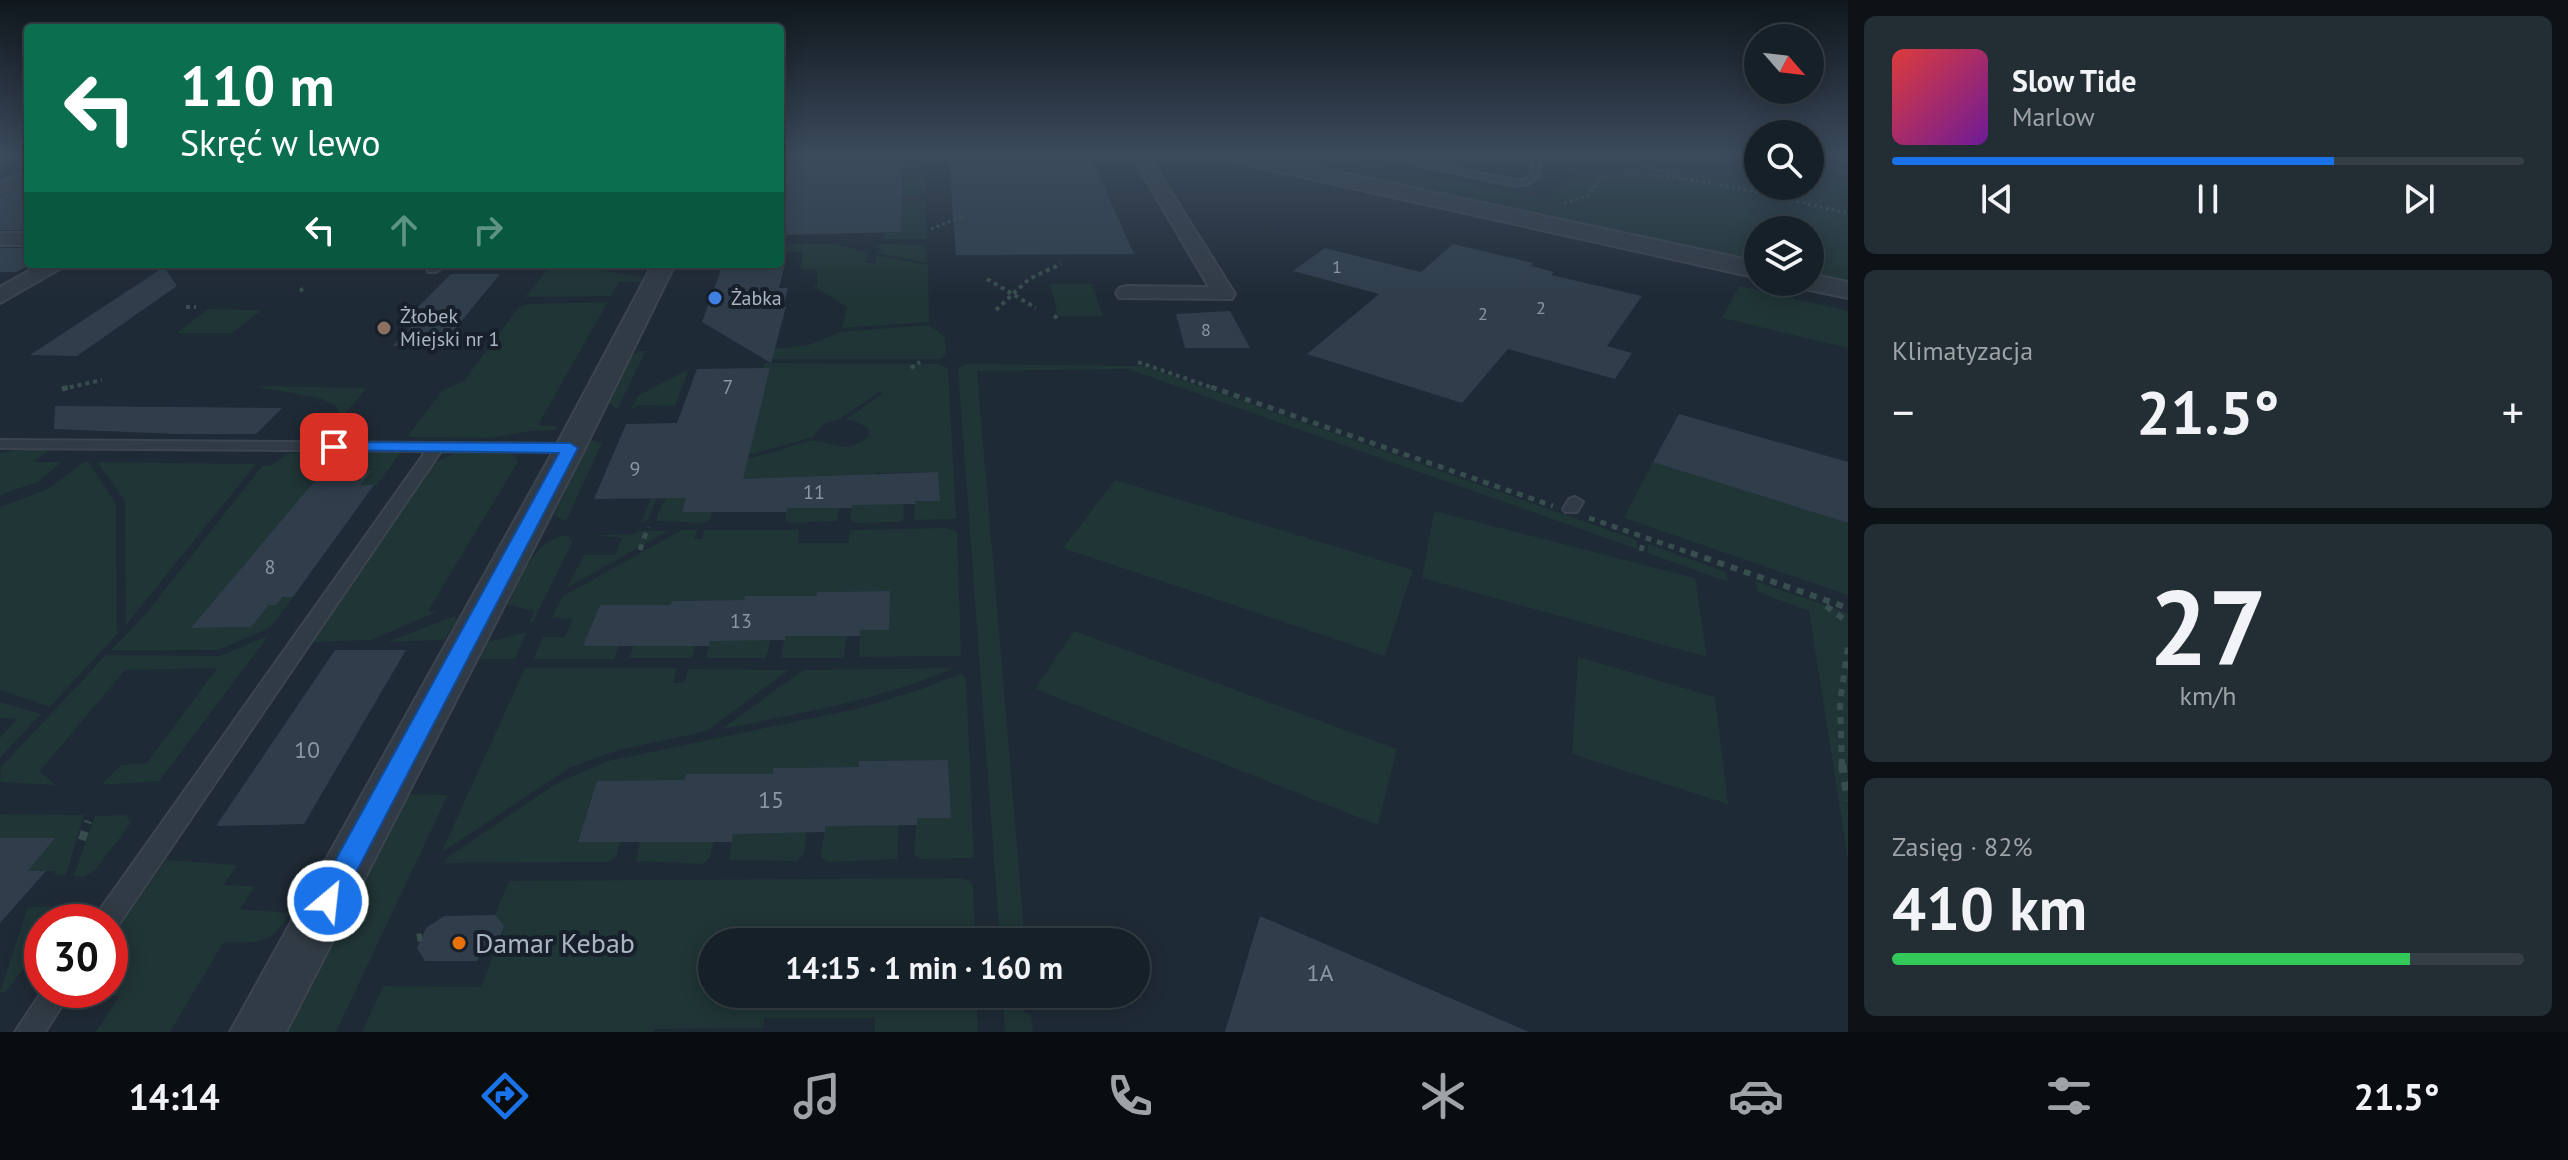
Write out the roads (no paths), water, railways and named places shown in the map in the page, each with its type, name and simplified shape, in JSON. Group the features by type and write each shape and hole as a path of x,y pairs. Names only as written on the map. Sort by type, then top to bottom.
{"street":[{"path":"1127,293 1224,294 1170,202"},
{"path":"1447,202 1744,267"},
{"path":"0,239 24,239"},
{"path":"0,296 50,268"},
{"path":"257,1032 570,448 662,268"},
{"path":"1824,285 1848,290"}],"lane":[{"path":"432,270 436,268"},
{"path":"0,444 570,448"},
{"path":"119,904 436,448"},
{"path":"29,1032 46,1008"}],"place":[{"name":"Żabka","path":"715,298"},
{"name":"Żłobek Miejski nr 1","path":"384,328"},
{"name":"Damar Kebab","path":"459,943"}]}
